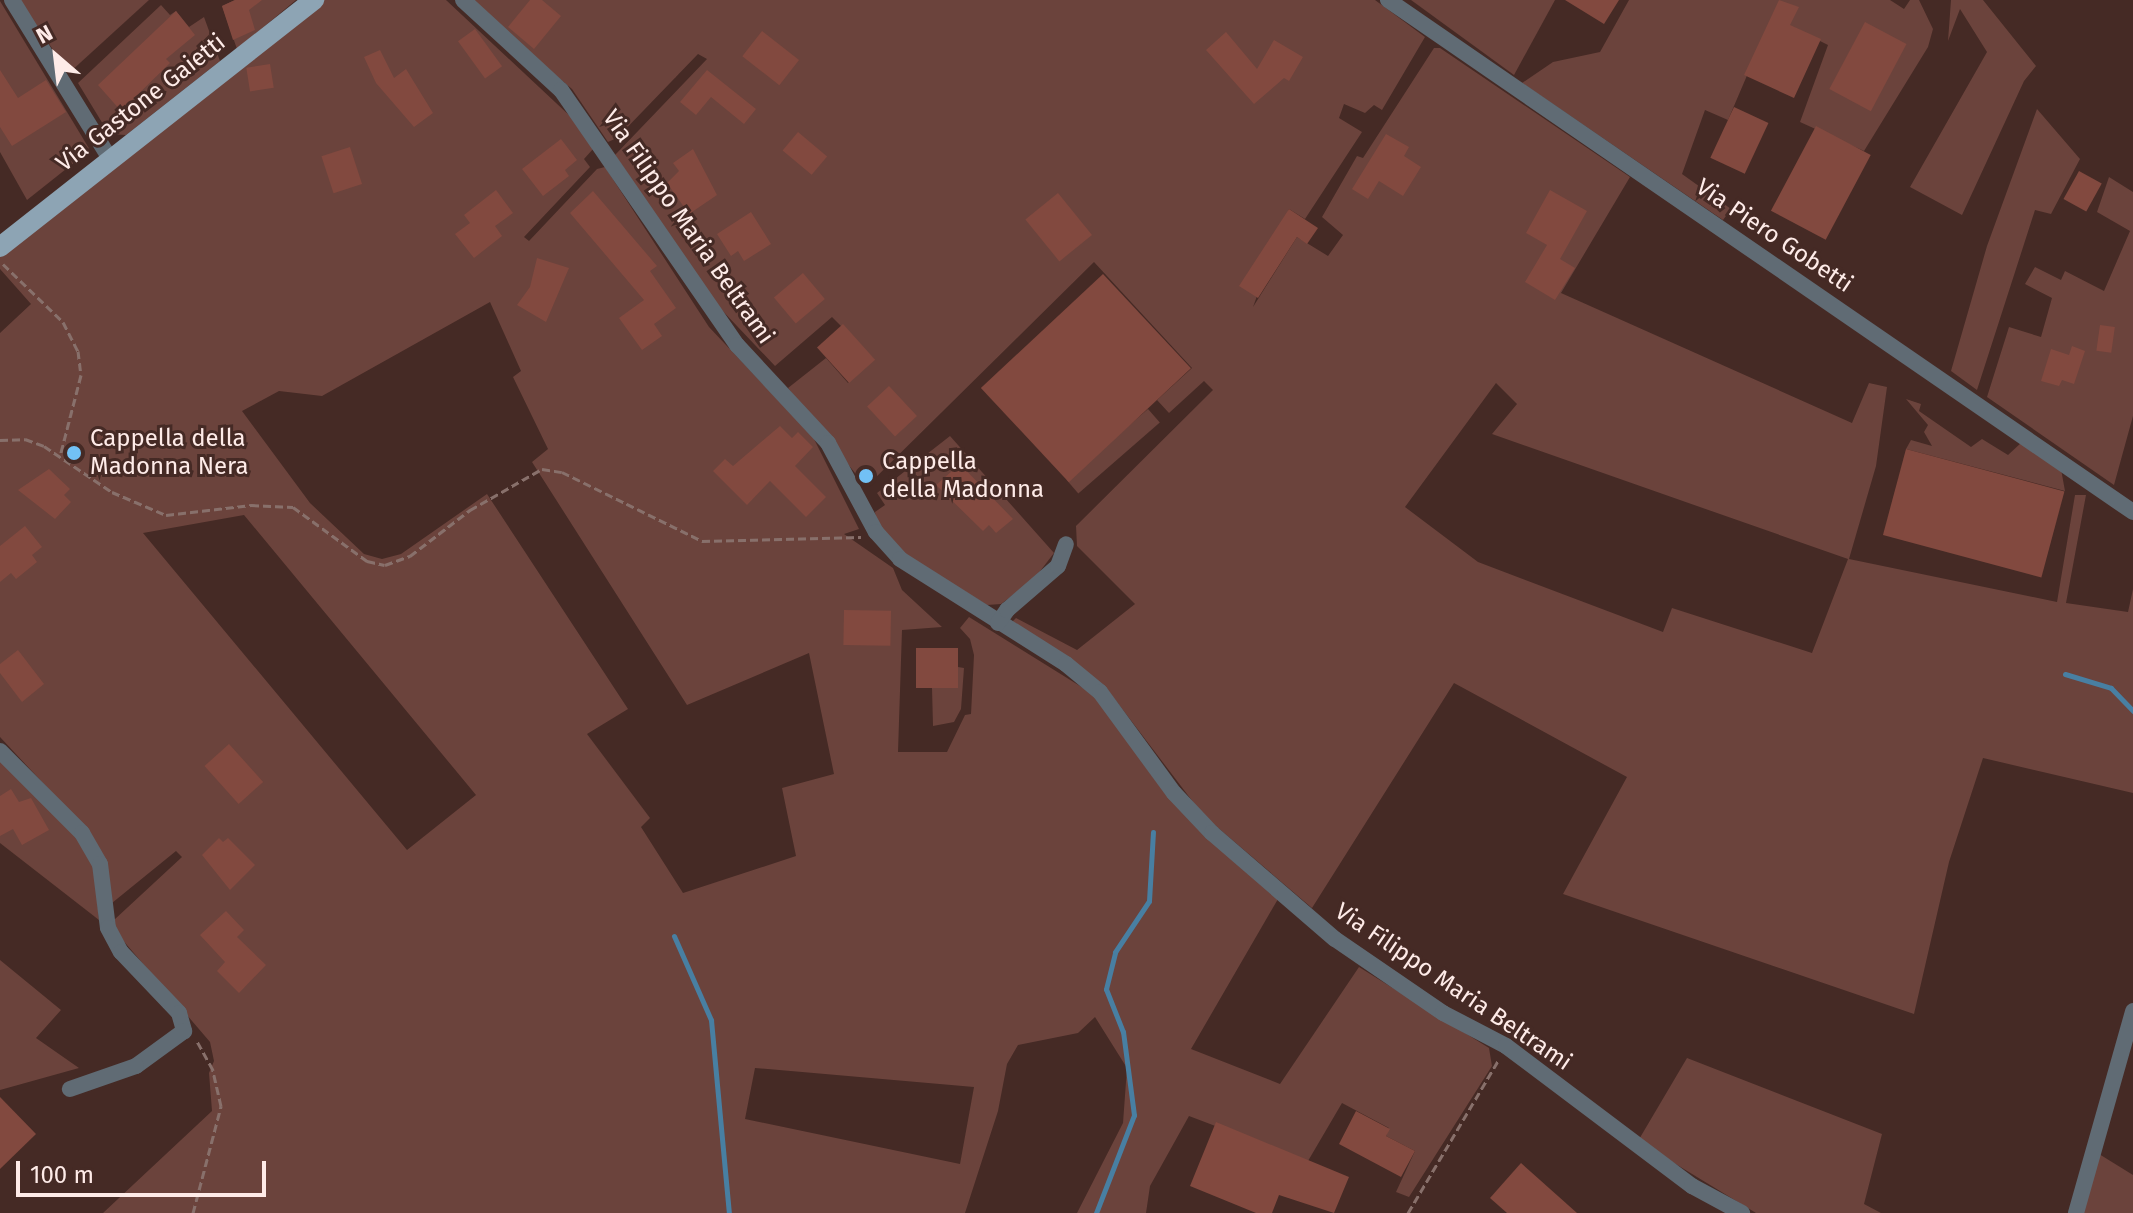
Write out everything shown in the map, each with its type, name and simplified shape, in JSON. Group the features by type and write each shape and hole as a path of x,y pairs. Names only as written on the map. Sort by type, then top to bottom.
{"main road":[{"name":"Via Gastone Gaietti","path":"0,247 314,0"}],"street":[{"path":"12,0 111,160"},
{"name":"Via Filippo Maria Beltrami","path":"463,0 561,90 737,345 828,443 876,532 900,559 1100,692 1174,793 1212,833 1335,939 1443,1013 1503,1045 1692,1186 1742,1213"},
{"name":"Via Piero Gobetti","path":"1388,0 2133,512"},
{"path":"998,623 1007,610 1058,566 1066,544"},
{"path":"0,751 82,833 100,864 108,928 121,952 179,1013 184,1031 136,1066 70,1089"},
{"path":"2076,1213 2133,1011"}],"path":[{"path":"0,261 63,322 78,351 81,375 60,456"},
{"path":"0,440 25,439 60,456 112,492 166,515 251,505 293,507 367,561 385,565 410,556 481,503 542,469 562,472 702,541 814,536 852,540 876,532"},
{"path":"184,1031 200,1042 221,1106 193,1213"},
{"path":"1408,1213 1490,1077 1503,1045"}],"shaded area":[{"path":"19,0 149,0 69,73"},
{"path":"235,0 296,0 237,49 222,6"},
{"path":"324,0 446,0 571,117 593,149 584,159 590,167 524,237 529,241 597,169 605,167 709,327 813,437 859,529 844,534 893,568 902,590 942,627 902,630 898,752 947,752 965,715 971,714 974,655 970,639 960,628 969,617 1096,696 1278,899 1191,1049 1280,1084 1359,967 1489,1048 1492,1066 1409,1197 1396,1192 1415,1151 1386,1136 1389,1128 1342,1103 1308,1161 1189,1116 1150,1186 1146,1213 1077,1213 1123,1123 1127,1068 1095,1017 1078,1033 1018,1045 1007,1064 998,1111 965,1213 103,1213 212,1111 209,1073 214,1061 210,1042 115,931 114,920 182,857 176,851 112,903 72,814 0,737 0,333 31,304 0,269 0,255","holes":["490,302 521,371 513,377 548,449 532,462 687,705 809,653 834,774 782,788 796,856 683,893 641,827 650,818 587,734 628,709 487,494 401,554 382,559 364,554 310,503 242,411 279,391 322,396","244,515 476,795 407,850 143,533","755,1068 974,1087 960,1164 745,1119"]},
{"path":"467,0 1375,0 1425,37 1382,110 1374,105 1365,113 1344,104 1339,118 1362,132 1305,219 1289,209 1253,307 1297,237 1328,256 1343,235 1322,217 1357,156 1363,158 1434,48 1440,48 1630,177 1561,293 1852,423 1869,383 1887,387 1876,466 1849,559 2057,602 2075,495 2086,495 2066,603 2128,612 2133,589 2133,793 1983,758 1949,862 1914,1014 1563,894 1627,777 1454,683 1312,908 1203,815 1107,689 1012,622 1016,618 1077,650 1135,604 1077,546 1076,526 1213,390 1204,381 1169,413 1157,400 1192,368 1094,262 866,487 788,388 826,358 848,383 874,359 832,317 775,366 718,306 615,155 707,59 698,54 617,138 608,142 572,89","holes":["1496,383 1517,404 1492,434 1848,559 1812,653 1672,608 1663,632 1478,562 1405,507"]},
{"path":"1411,0 1555,0 1514,75"},
{"path":"1629,0 1890,0 1904,9 1910,0 1919,0 1933,29 1928,47 1864,151 1800,122 1828,45 1772,17 1728,120 1705,110 1682,174 1731,209 1723,220 1522,83 1553,62 1600,52"},
{"path":"1951,0 1983,0 2036,66 2024,81 1962,215 1910,187 1987,52 1960,9 1948,41"},
{"path":"0,1 90,150 27,200 0,152"},
{"path":"161,5 170,15 176,11 189,27 204,17 220,61 126,135 109,134 78,83"},
{"path":"2037,109 2080,159 2051,214 2035,210 1977,390 1951,371 1987,246"},
{"path":"2109,177 2133,192 2133,416 2114,485 1987,397 2009,327 2041,337 2052,298 2025,284 2035,267 2061,280 2065,271 2104,291 2130,231 2097,212"},
{"path":"1906,399 1921,404 1919,411 1971,447 1982,439 2008,455 2022,442 2061,469 2065,491 1906,449 1911,440 1932,446 1924,432 1928,425"},
{"path":"1148,409 1160,423 1078,493 1066,480"},
{"path":"950,436 1054,553 1034,579 1001,604 987,605 902,553 876,521 875,512 885,505 877,493"},
{"path":"958,667 964,668 961,709 954,722 933,726 932,688 958,688"},
{"path":"0,760 77,836 94,864 99,920 0,843"},
{"path":"0,960 61,1010 36,1038 79,1068 0,1090"},
{"path":"1687,1058 1882,1134 1864,1204 1881,1213 1756,1213 1638,1141"},
{"path":"2099,1154 2133,1175 2133,1213 2082,1213"}],"building":[{"path":"235,0 262,0 249,10 255,30 233,40 222,6"},
{"path":"530,0 542,0 561,16 534,49 508,27"},
{"path":"1565,0 1619,0 1604,24"},
{"path":"1779,0 1799,7 1790,25 1821,39 1794,98 1744,75"},
{"path":"176,11 195,35 166,59 170,63 121,111 98,85"},
{"path":"1865,22 1906,44 1871,111 1829,89"},
{"path":"475,29 502,66 485,79 458,41"},
{"path":"762,31 799,60 779,85 742,56"},
{"path":"1226,32 1257,69 1274,40 1303,57 1289,81 1284,78 1254,104 1206,50"},
{"path":"380,50 394,78 406,69 433,113 414,127 376,83 364,57"},
{"path":"270,64 274,88 250,91 246,68"},
{"path":"0,70 18,98 46,80 66,112 12,146 0,127"},
{"path":"707,70 756,109 744,124 711,97 696,115 680,102"},
{"path":"1734,107 1768,123 1745,174 1710,158"},
{"path":"1816,126 1871,155 1826,240 1771,211"},
{"path":"798,132 827,156 812,175 783,150"},
{"path":"1386,134 1409,147 1404,156 1421,167 1403,196 1379,181 1368,199 1352,189"},
{"path":"561,139 577,160 565,170 569,176 543,196 522,169"},
{"path":"350,147 362,184 334,193 321,156"},
{"path":"693,149 717,195 689,214 667,183 679,171 673,163"},
{"path":"2079,171 2102,184 2086,212 2063,199"},
{"path":"496,190 513,213 495,226 502,236 474,258 455,234 470,223 464,215"},
{"path":"1550,190 1587,211 1560,259 1575,268 1555,300 1525,282 1547,245 1526,233"},
{"path":"593,191 657,266 650,271 676,308 654,324 662,336 642,350 619,318 644,300 570,213"},
{"path":"1058,193 1092,235 1059,261 1025,219"},
{"path":"1289,209 1318,228 1307,244 1297,237 1258,298 1239,286"},
{"path":"751,212 771,244 744,261 738,251 731,256 717,234"},
{"path":"537,258 569,268 546,322 517,305 530,287"},
{"path":"803,273 825,299 796,323 774,297"},
{"path":"1103,274 1191,368 1069,482 981,388"},
{"path":"843,324 875,360 849,383 817,347"},
{"path":"2100,325 2115,327 2111,353 2096,351"},
{"path":"2072,346 2085,351 2074,384 2062,380 2059,386 2041,381 2051,349 2069,355"},
{"path":"889,386 917,416 895,436 867,406"},
{"path":"780,426 792,438 798,432 813,447 795,466 826,497 806,517 770,481 747,505 713,471 725,459 733,466"},
{"path":"1906,449 2064,491 2041,577 1883,535"},
{"path":"960,464 1013,519 996,533 989,525 983,531 936,485"},
{"path":"49,469 70,489 64,495 71,502 55,519 18,490"},
{"path":"25,526 42,547 32,555 37,562 16,579 11,573 0,582 0,546"},
{"path":"844,610 891,611 890,646 843,645"},
{"path":"916,648 958,648 958,688 916,688"},
{"path":"18,650 44,684 22,702 0,673 0,664"},
{"path":"229,744 263,782 239,804 204,766"},
{"path":"11,789 19,802 31,798 49,830 22,845 13,829 0,836 0,796"},
{"path":"219,838 223,842 228,838 255,865 230,890 202,855"},
{"path":"226,911 244,930 237,937 266,965 239,993 217,971 225,962 200,935"},
{"path":"0,1097 36,1134 0,1169"},
{"path":"1356,1111 1390,1129 1386,1136 1415,1151 1401,1177 1339,1144"},
{"path":"1216,1122 1349,1177 1334,1213 1279,1195 1272,1213 1256,1213 1190,1186"},
{"path":"1521,1163 1577,1213 1507,1213 1490,1198"}],"waterway":[{"path":"2065,674 2111,688 2133,711"},
{"path":"1096,1213 1134,1115 1123,1032 1106,989 1115,952 1149,901 1153,832"},
{"path":"674,936 711,1020 729,1213"}],"place":[{"name":"Cappella della Madonna Nera","path":"74,453"},
{"name":"Cappella della Madonna","path":"866,476"}]}
